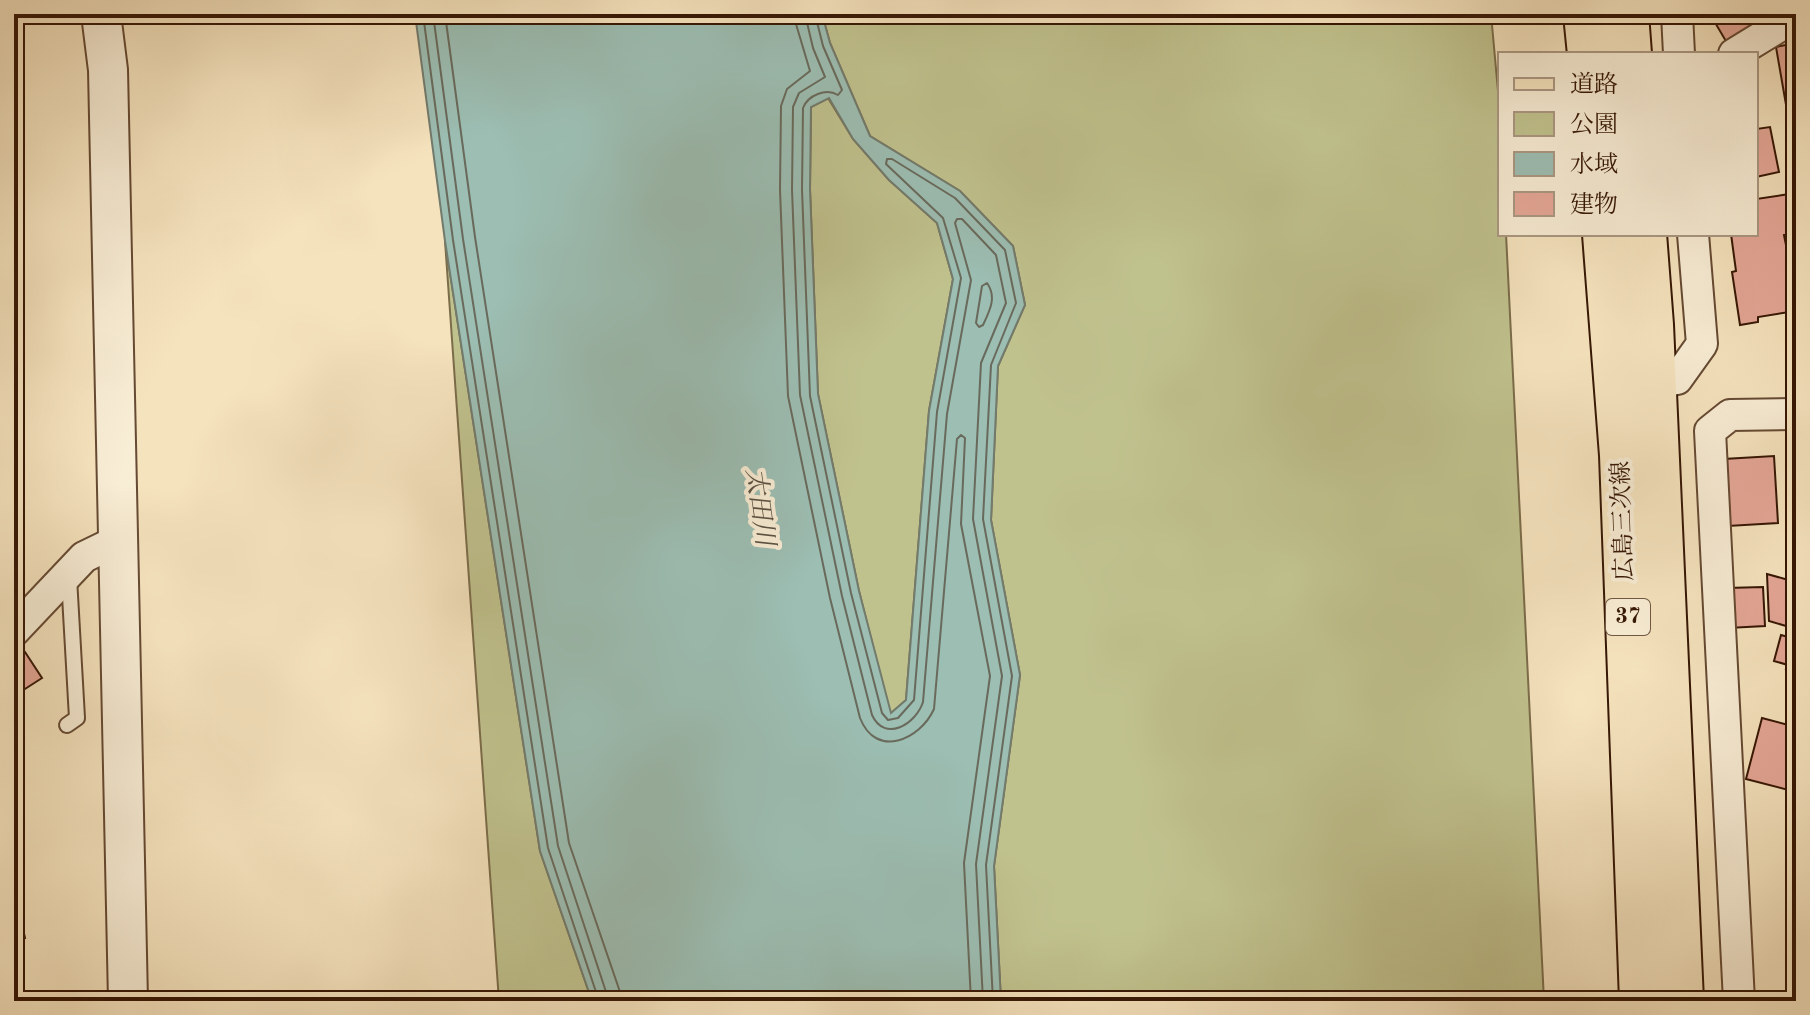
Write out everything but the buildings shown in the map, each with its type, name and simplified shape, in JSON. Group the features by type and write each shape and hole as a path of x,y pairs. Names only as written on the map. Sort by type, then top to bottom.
{"main road":[{"path":"1586,14 1590,52"},
{"path":"1626,14 1629,52"},
{"name":"広島三次線","path":"1605,236 1636,386 1681,1001"},
{"name":"広島三次線","path":"1642,1001 1636,386 1644,236"}],"street":[{"path":"101,14 108,70 128,1001"},
{"path":"1677,14 1679,52"},
{"path":"1737,52 1796,16"},
{"path":"1636,386 1677,379 1702,344 1693,236"},
{"path":"1739,1001 1710,431 1730,415 1796,414"},
{"path":"14,631 84,557 117,541"}],"lane":[{"path":"67,725 77,718 68,574"}],"green space":[{"path":"822,14 1491,14 1498,91 1498,236 1506,236 1544,1001 1001,1001 994,866 1020,675 991,520 998,366 1025,305 1013,246 960,191 870,136 830,43"},
{"path":"828,98 853,139 889,180 937,223 953,279 929,411 906,700 890,714 859,591 818,394 810,189 811,107"},
{"path":"445,241 540,851 592,1001 499,1001"}],"water":[{"name":"太田川","path":"415,14 822,14 830,43 870,136 960,191 1013,246 1025,305 998,366 991,520 1020,675 994,866 1001,1001 592,1001 540,851 445,241","holes":["829,98 853,139 889,180 937,223 953,279 929,411 906,700 891,713 859,591 818,394 810,189 811,107"]}]}
